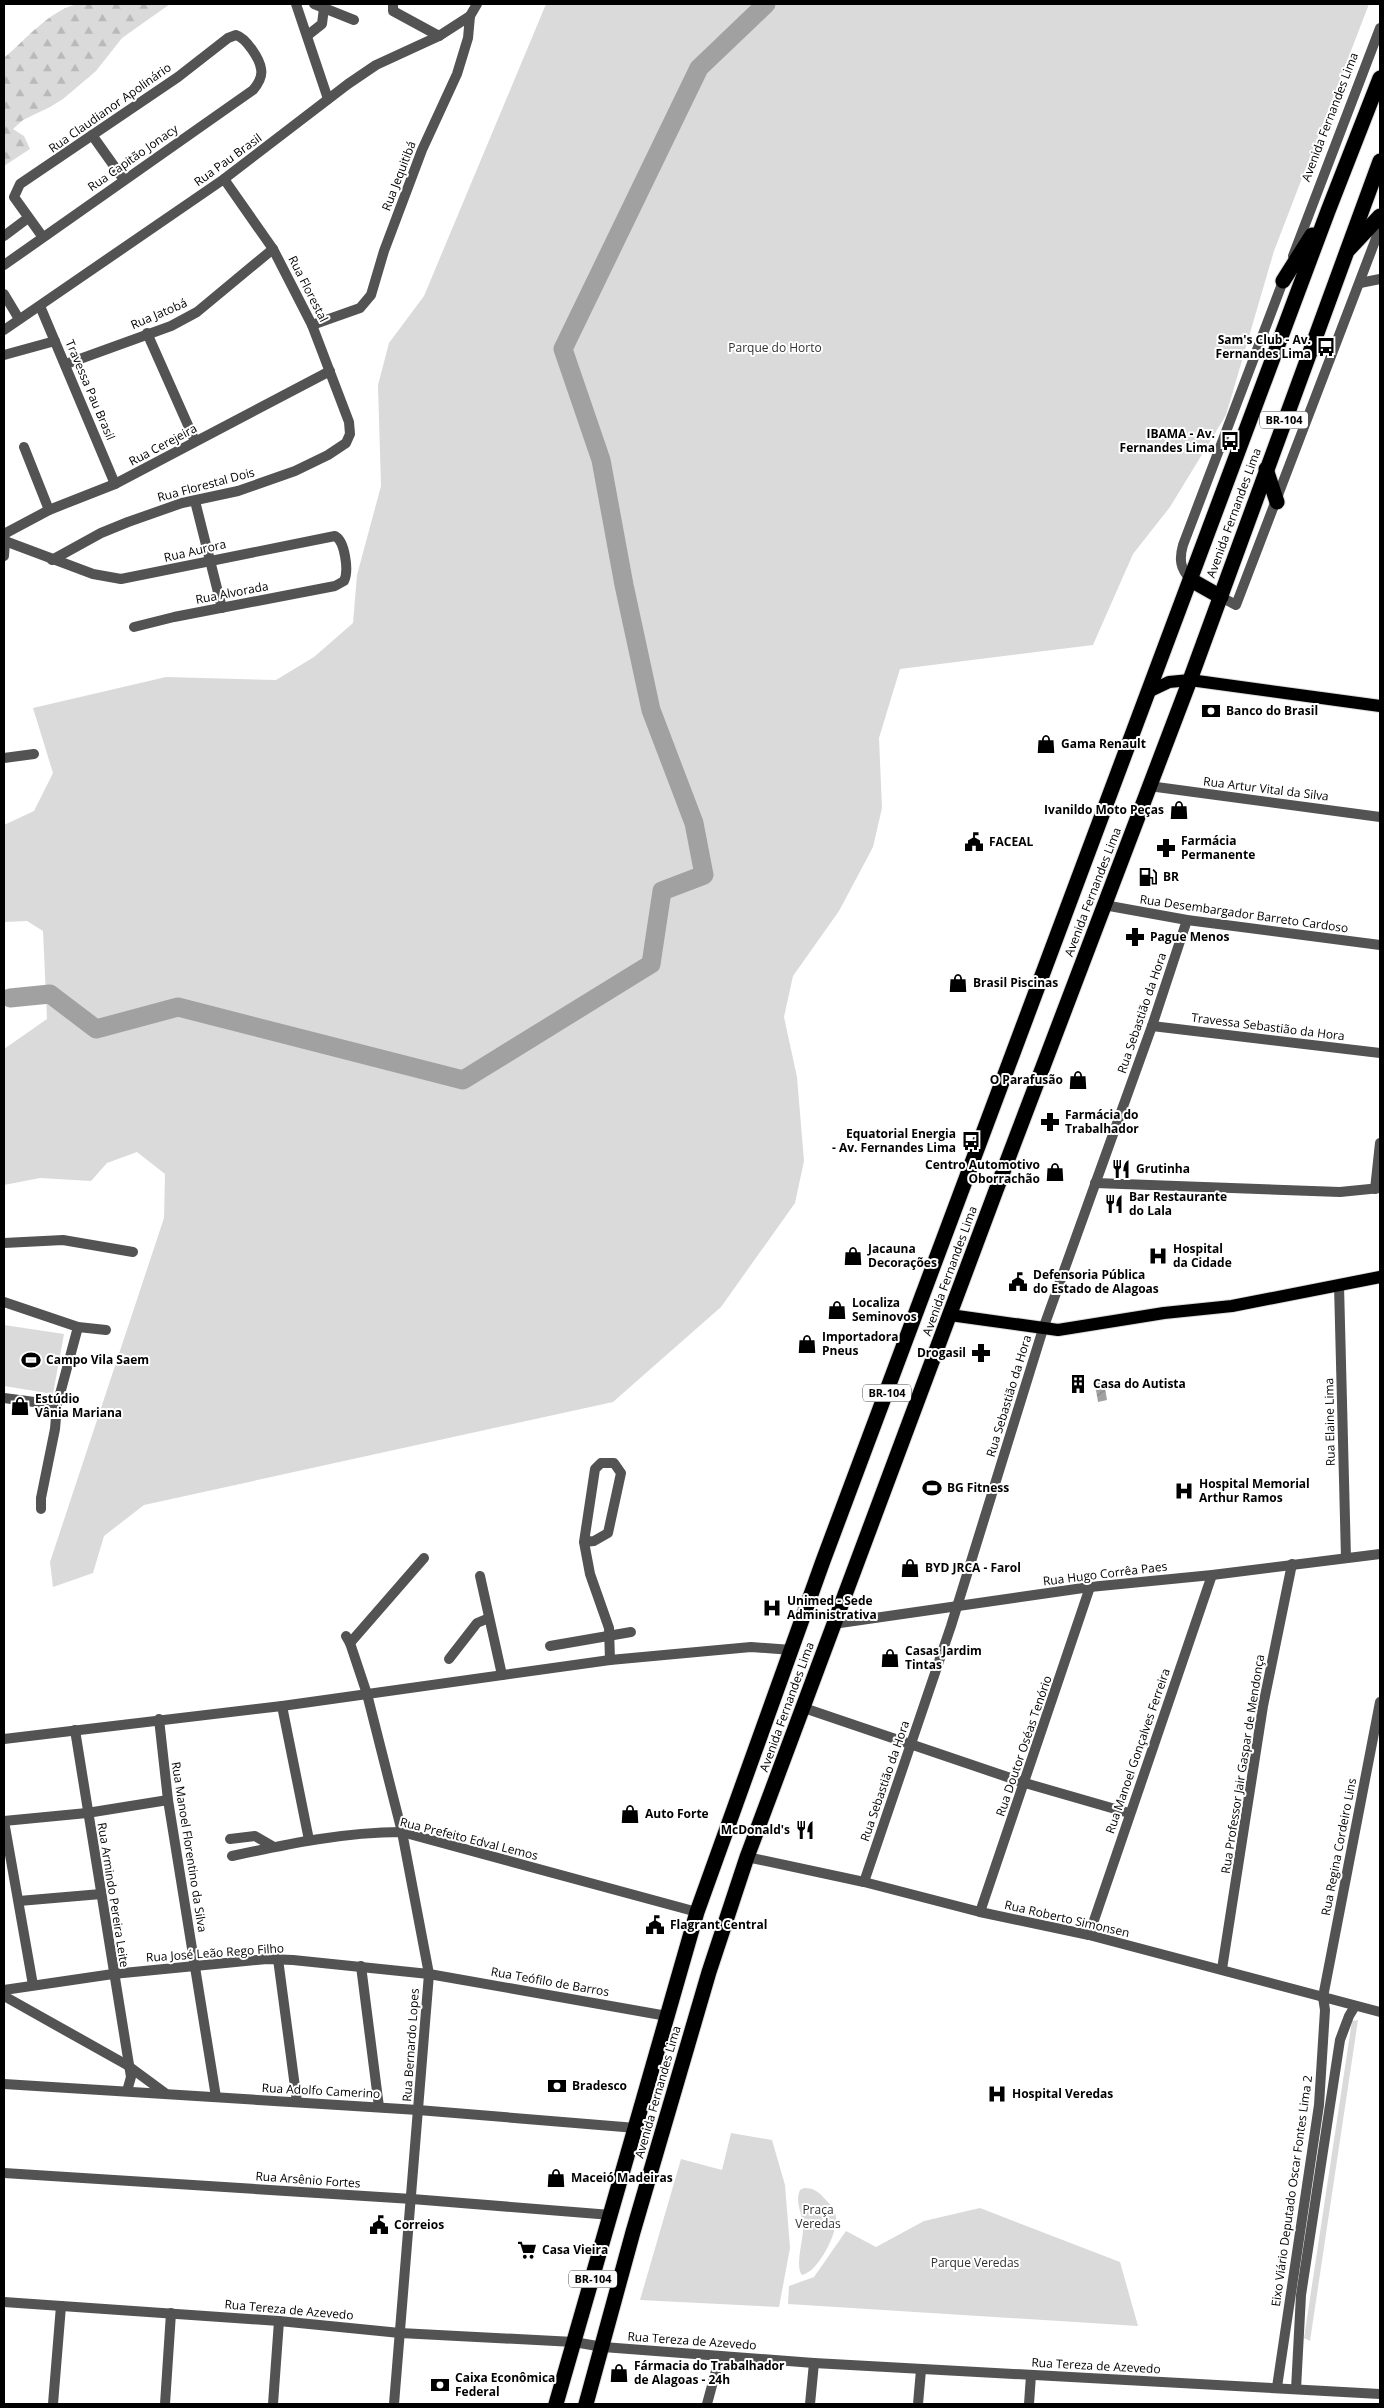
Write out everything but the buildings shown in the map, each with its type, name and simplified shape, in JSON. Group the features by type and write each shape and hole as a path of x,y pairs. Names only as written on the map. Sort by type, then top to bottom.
{"highway":[{"name":"Avenida Fernandes Lima","path":"556,2404 697,1912 792,1650 1148,692 1328,211 1380,78"},
{"name":"Avenida Fernandes Lima","path":"586,2404 603,2347 635,2223 695,2018 748,1857 804,1708 833,1624 1190,680 1380,161"},
{"path":"1284,281 1328,211"},
{"path":"1346,252 1380,216"},
{"path":"1266,469 1277,502"},
{"path":"1191,580 1220,597"}],"main road":[{"path":"1148,692 1169,682 1190,680 1380,706"},
{"path":"950,1315 1058,1330 1164,1313 1232,1306 1380,1277"}],"street":[{"path":"296,4 328,99"},
{"path":"314,4 354,20"},
{"path":"393,4 392,11 439,36"},
{"name":"Rua Jequitibá","path":"312,325 360,308 371,295 384,251 422,150 457,74 468,38 470,16 477,4"},
{"path":"308,35 322,24 324,8"},
{"name":"Rua Pau Brasil","path":"4,330 224,179 328,99 376,65 439,36 470,16"},
{"name":"Avenida Fernandes Lima","path":"1191,580 1184,572 1180,562 1183,545 1380,28"},
{"name":"Rua Capitão Jonacy","path":"4,264 253,90 261,76 260,64 240,36 234,35 228,38"},
{"name":"Rua Claudianor Apolinário","path":"28,218 14,194 20,184 178,77 228,38"},
{"path":"92,135 124,180"},
{"name":"Rua Florestal","path":"224,179 273,249 312,325 349,422"},
{"path":"4,236 28,218 42,236"},
{"path":"1220,597 1236,604 1277,502 1380,228"},
{"name":"Rua Jatobá","path":"66,364 147,333 171,326 198,312 273,249"},
{"path":"1360,283 1380,279"},
{"path":"4,294 19,319"},
{"name":"Travessa Pau Brasil","path":"40,306 115,484"},
{"path":"147,333 195,441"},
{"path":"4,355 56,341"},
{"name":"Rua Cerejeira","path":"4,537 49,510 115,484 330,370"},
{"name":"Rua Florestal Dois","path":"52,560 101,533 128,522 195,501 271,481 328,455 346,443 350,434 349,422"},
{"path":"24,446 49,510"},
{"path":"195,501 222,608"},
{"name":"Rua Aurora","path":"4,537 52,560 93,574 121,579 336,536 341,541 347,574 344,581 334,586"},
{"path":"4,537 4,556"},
{"name":"Rua Alvorada","path":"134,627 174,616 334,586"},
{"path":"4,758 34,754"},
{"name":"Rua Artur Vital da Silva","path":"1149,786 1380,817"},
{"name":"Rua Desembargador Barreto Cardoso","path":"1104,906 1187,920 1380,945"},
{"name":"Rua Sebastião da Hora","path":"864,1882 958,1606 1043,1329 1152,1026 1187,920"},
{"name":"Travessa Sebastião da Hora","path":"1152,1026 1380,1053"},
{"path":"1095,1183 1340,1192 1378,1189 1380,1143"},
{"path":"4,1243 63,1240 133,1252"},
{"name":"Rua Elaine Lima","path":"1339,1285 1346,1558"},
{"path":"4,1302 78,1327 106,1330"},
{"path":"41,1509 42,1490 53,1438 57,1405 78,1327"},
{"path":"4,1398 57,1405"},
{"path":"584,1542 594,1541 608,1533 620,1473 617,1465 609,1461 601,1463 595,1469 584,1542 590,1574 607,1623 610,1660"},
{"name":"Rua Hugo Corrêa Paes","path":"833,1624 1090,1587 1212,1575 1380,1554"},
{"name":"Rua Bernardo Lopes","path":"394,2404 429,1974 402,1832 367,1694 348,1640 424,1558"},
{"name":"Rua Professor Jair Gaspar de Mendonça","path":"1222,1969 1263,1706 1292,1564"},
{"name":"Rua Manoel Gonçalves Ferreira","path":"1089,1936 1129,1813 1212,1575"},
{"path":"480,1576 502,1675"},
{"name":"Rua Doutor Oséas Tenório","path":"980,1912 1090,1587"},
{"path":"449,1659 477,1623 489,1618"},
{"path":"550,1646 631,1632"},
{"path":"4,1739 159,1719 282,1706 610,1660 751,1647 792,1650"},
{"name":"Rua Regina Cordeiro Lins","path":"1323,1997 1380,1702"},
{"path":"282,1706 309,1840"},
{"path":"804,1708 1025,1783 1129,1813"},
{"name":"Rua Manoel Florentino da Silva","path":"159,1719 168,1800 216,2097"},
{"name":"Rua Armindo Pereira Leite","path":"75,1730 131,2082 127,2091"},
{"path":"33,1985 4,1821 87,1813 168,1800"},
{"name":"Rua Prefeito Edval Lemos","path":"232,1856 309,1840 370,1832 402,1832 697,1912"},
{"path":"230,1839 255,1836 274,1847"},
{"name":"Rua Roberto Simonsen","path":"748,1857 864,1882 980,1912 1089,1936 1222,1969 1380,2012"},
{"path":"19,1900 101,1894"},
{"path":"278,1959 298,2102"},
{"name":"Rua José Leão Rego Filho","path":"4,1990 113,1974 278,1959 429,1974"},
{"path":"361,1966 379,2107"},
{"name":"Rua Teófilo de Barros","path":"429,1974 667,2016"},
{"path":"4,1996 127,2065 165,2093"},
{"name":"Eixo Viário Deputado Oscar Fontes Lima 2","path":"1277,2387 1319,2105 1326,2010 1323,1997"},
{"name":"Eixo Viário Deputado Oscar Fontes Lima 2","path":"1296,2389 1301,2295 1340,2040 1348,2016 1355,2006"},
{"name":"Rua Adolfo Camerino","path":"4,2084 379,2107 636,2128"},
{"name":"Rua Arsênio Fortes","path":"4,2174 412,2199 611,2215"},
{"name":"Rua Tereza de Azevedo","path":"4,2302 171,2313 400,2333 574,2342 603,2347 814,2363 1380,2394"},
{"path":"53,2404 61,2306"},
{"path":"165,2404 171,2313"},
{"path":"274,2404 279,2322"},
{"path":"707,2404 720,2356"},
{"path":"810,2404 814,2363"},
{"path":"918,2404 921,2370"},
{"path":"1029,2404 1031,2376"}],"green space":[{"path":"80,4 170,4 122,38 96,71 63,99 23,120 13,129 24,136 30,149 4,166 4,58 50,17 70,6"},
{"name":"Parque do Horto","path":"546,4 1369,4 1274,251 1226,415 1170,507 1133,554 1093,645 900,669 879,738 882,808 873,847 839,911 793,976 784,1017 797,1077 804,1161 795,1203 721,1307 613,1402 144,1505 104,1536 93,1573 53,1587 50,1562 164,1218 165,1174 137,1152 107,1163 91,1181 40,1178 4,1185 4,1049 47,1019 43,931 27,921 4,922 4,825 34,811 53,773 33,708 166,677 276,680 314,657 353,623 357,575 381,486 378,385 389,343 424,296"},
{"name":"Campo Vila Saem","path":"4,1325 64,1334 53,1394 4,1386"},
{"path":"1358,2020 1310,2341 1304,2338 1352,2021"},
{"path":"731,2133 772,2140 785,2185 790,2248 779,2307 640,2300 681,2159 722,2170"},
{"name":"Praça Veredas","path":"804,2188 813,2189 820,2193 832,2206 836,2217 836,2224 826,2251 820,2260 808,2272 802,2275 799,2260 803,2224 798,2195 800,2190"},
{"name":"Parque Veredas","path":"980,2208 1120,2262 1138,2326 788,2304 789,2286 814,2277 846,2231 876,2247 924,2221"}],"water":[{"path":"1104,1382 1107,1400 1098,1402 1095,1384"}],"waterway":[{"path":"10,998 50,994 96,1029 178,1007 463,1080 651,964 662,891 704,875 694,823 651,710 624,585 601,460 563,349 699,68 766,4"}],"place":[{"name":"Sam's Club - Av. Fernandes Lima","path":"1326,347"},
{"name":"IBAMA - Av. Fernandes Lima","path":"1230,441"},
{"name":"Banco do Brasil","path":"1211,711"},
{"name":"Gama Renault","path":"1046,744"},
{"name":"Ivanildo Moto Peças","path":"1179,810"},
{"name":"FACEAL","path":"974,842"},
{"name":"Farmácia Permanente","path":"1166,848"},
{"name":"BR","path":"1148,877"},
{"name":"Pague Menos","path":"1135,937"},
{"name":"Brasil Piscinas","path":"958,983"},
{"name":"O Parafusão","path":"1078,1080"},
{"name":"Farmácia do Trabalhador","path":"1050,1122"},
{"name":"Equatorial Energia - Av. Fernandes Lima","path":"971,1141"},
{"name":"Grutinha","path":"1121,1169"},
{"name":"Centro Automotivo Oborrachão","path":"1055,1172"},
{"name":"Bar Restaurante do Lala","path":"1114,1204"},
{"name":"Jacauna Decorações","path":"853,1256"},
{"name":"Hospital da Cidade","path":"1158,1256"},
{"name":"Defensoria Pública do Estado de Alagoas","path":"1018,1282"},
{"name":"Localiza Seminovos","path":"837,1310"},
{"name":"Importadora Pneus","path":"807,1344"},
{"name":"Drogasil","path":"981,1353"},
{"name":"Campo Vila Saem","path":"31,1360"},
{"name":"Casa do Autista","path":"1078,1384"},
{"name":"Estúdio Vânia Mariana","path":"20,1406"},
{"name":"BG Fitness","path":"932,1488"},
{"name":"Hospital Memorial Arthur Ramos","path":"1184,1491"},
{"name":"BYD JRCA - Farol","path":"910,1568"},
{"name":"Unimed - Sede Administrativa","path":"772,1608"},
{"name":"Casas Jardim Tintas","path":"890,1658"},
{"name":"Auto Forte","path":"630,1814"},
{"name":"McDonald's","path":"805,1830"},
{"name":"Flagrant Central","path":"655,1925"},
{"name":"Bradesco","path":"557,2086"},
{"name":"Hospital Veredas","path":"997,2094"},
{"name":"Maceió Madeiras","path":"556,2178"},
{"name":"Correios","path":"379,2225"},
{"name":"Casa Vieira","path":"527,2250"},
{"name":"Fármacia do Trabalhador de Alagoas - 24h","path":"619,2373"},
{"name":"Caixa Econômica Federal","path":"440,2385"}]}
